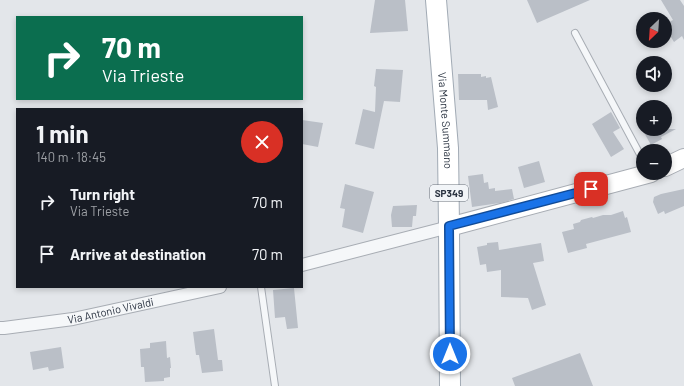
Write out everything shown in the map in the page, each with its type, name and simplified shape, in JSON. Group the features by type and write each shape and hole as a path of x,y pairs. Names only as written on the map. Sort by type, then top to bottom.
{"main road":[{"name":"Via Monte Summano","path":"436,0 448,148 450,386"}],"street":[{"path":"672,164 684,158"},
{"path":"303,265 636,177"},
{"name":"Via Antonio Vivaldi","path":"0,328 73,319 215,288"}],"lane":[{"path":"576,33 636,147"},
{"path":"261,288 275,386"}],"building":[{"path":"375,0 405,0 408,31 370,33"},
{"path":"527,0 590,0 537,23"},
{"path":"661,0 680,0 684,6 684,40 682,36 674,42 672,39 672,12 668,12"},
{"path":"376,69 403,70 400,102 384,101 374,149 355,144 363,109 375,112 376,87 374,86"},
{"path":"458,74 481,74 481,77 491,77 498,107 488,110 487,100 459,100"},
{"path":"611,112 620,128 613,132 624,149 611,157 592,124"},
{"path":"303,120 323,123 318,147 303,144"},
{"path":"646,136 663,136 661,137 662,139 650,144"},
{"path":"539,161 545,182 524,188 518,167"},
{"path":"483,174 484,183 488,182 489,189 495,188 495,191 512,189 514,199 500,203 472,207 468,176"},
{"path":"345,184 374,192 363,233 342,227 345,209 340,208"},
{"path":"684,189 684,206 665,214 664,211 658,214 653,202 654,197"},
{"path":"417,205 416,216 413,216 412,227 392,227 391,215 393,206"},
{"path":"623,211 625,218 627,217 631,232 586,244 587,248 568,253 562,232 574,229 573,224 580,222 581,220 603,215 611,215"},
{"path":"498,242 499,250 541,243 544,261 533,263 546,305 532,310 528,298 501,297 501,270 487,272 486,264 480,265 477,247 487,245 487,243"},
{"path":"294,288 298,328 287,329 285,317 275,318 273,290"},
{"path":"214,329 218,360 222,360 223,371 202,373 199,355 196,355 193,332"},
{"path":"166,341 167,358 170,357 170,377 164,378 164,381 145,382 144,367 141,367 140,349 150,348 150,343"},
{"path":"61,347 64,368 49,371 48,367 33,370 30,352"},
{"path":"580,353 593,386 515,386 512,378"}],"route":[{"path":"450,354 449,226 591,189"}]}
